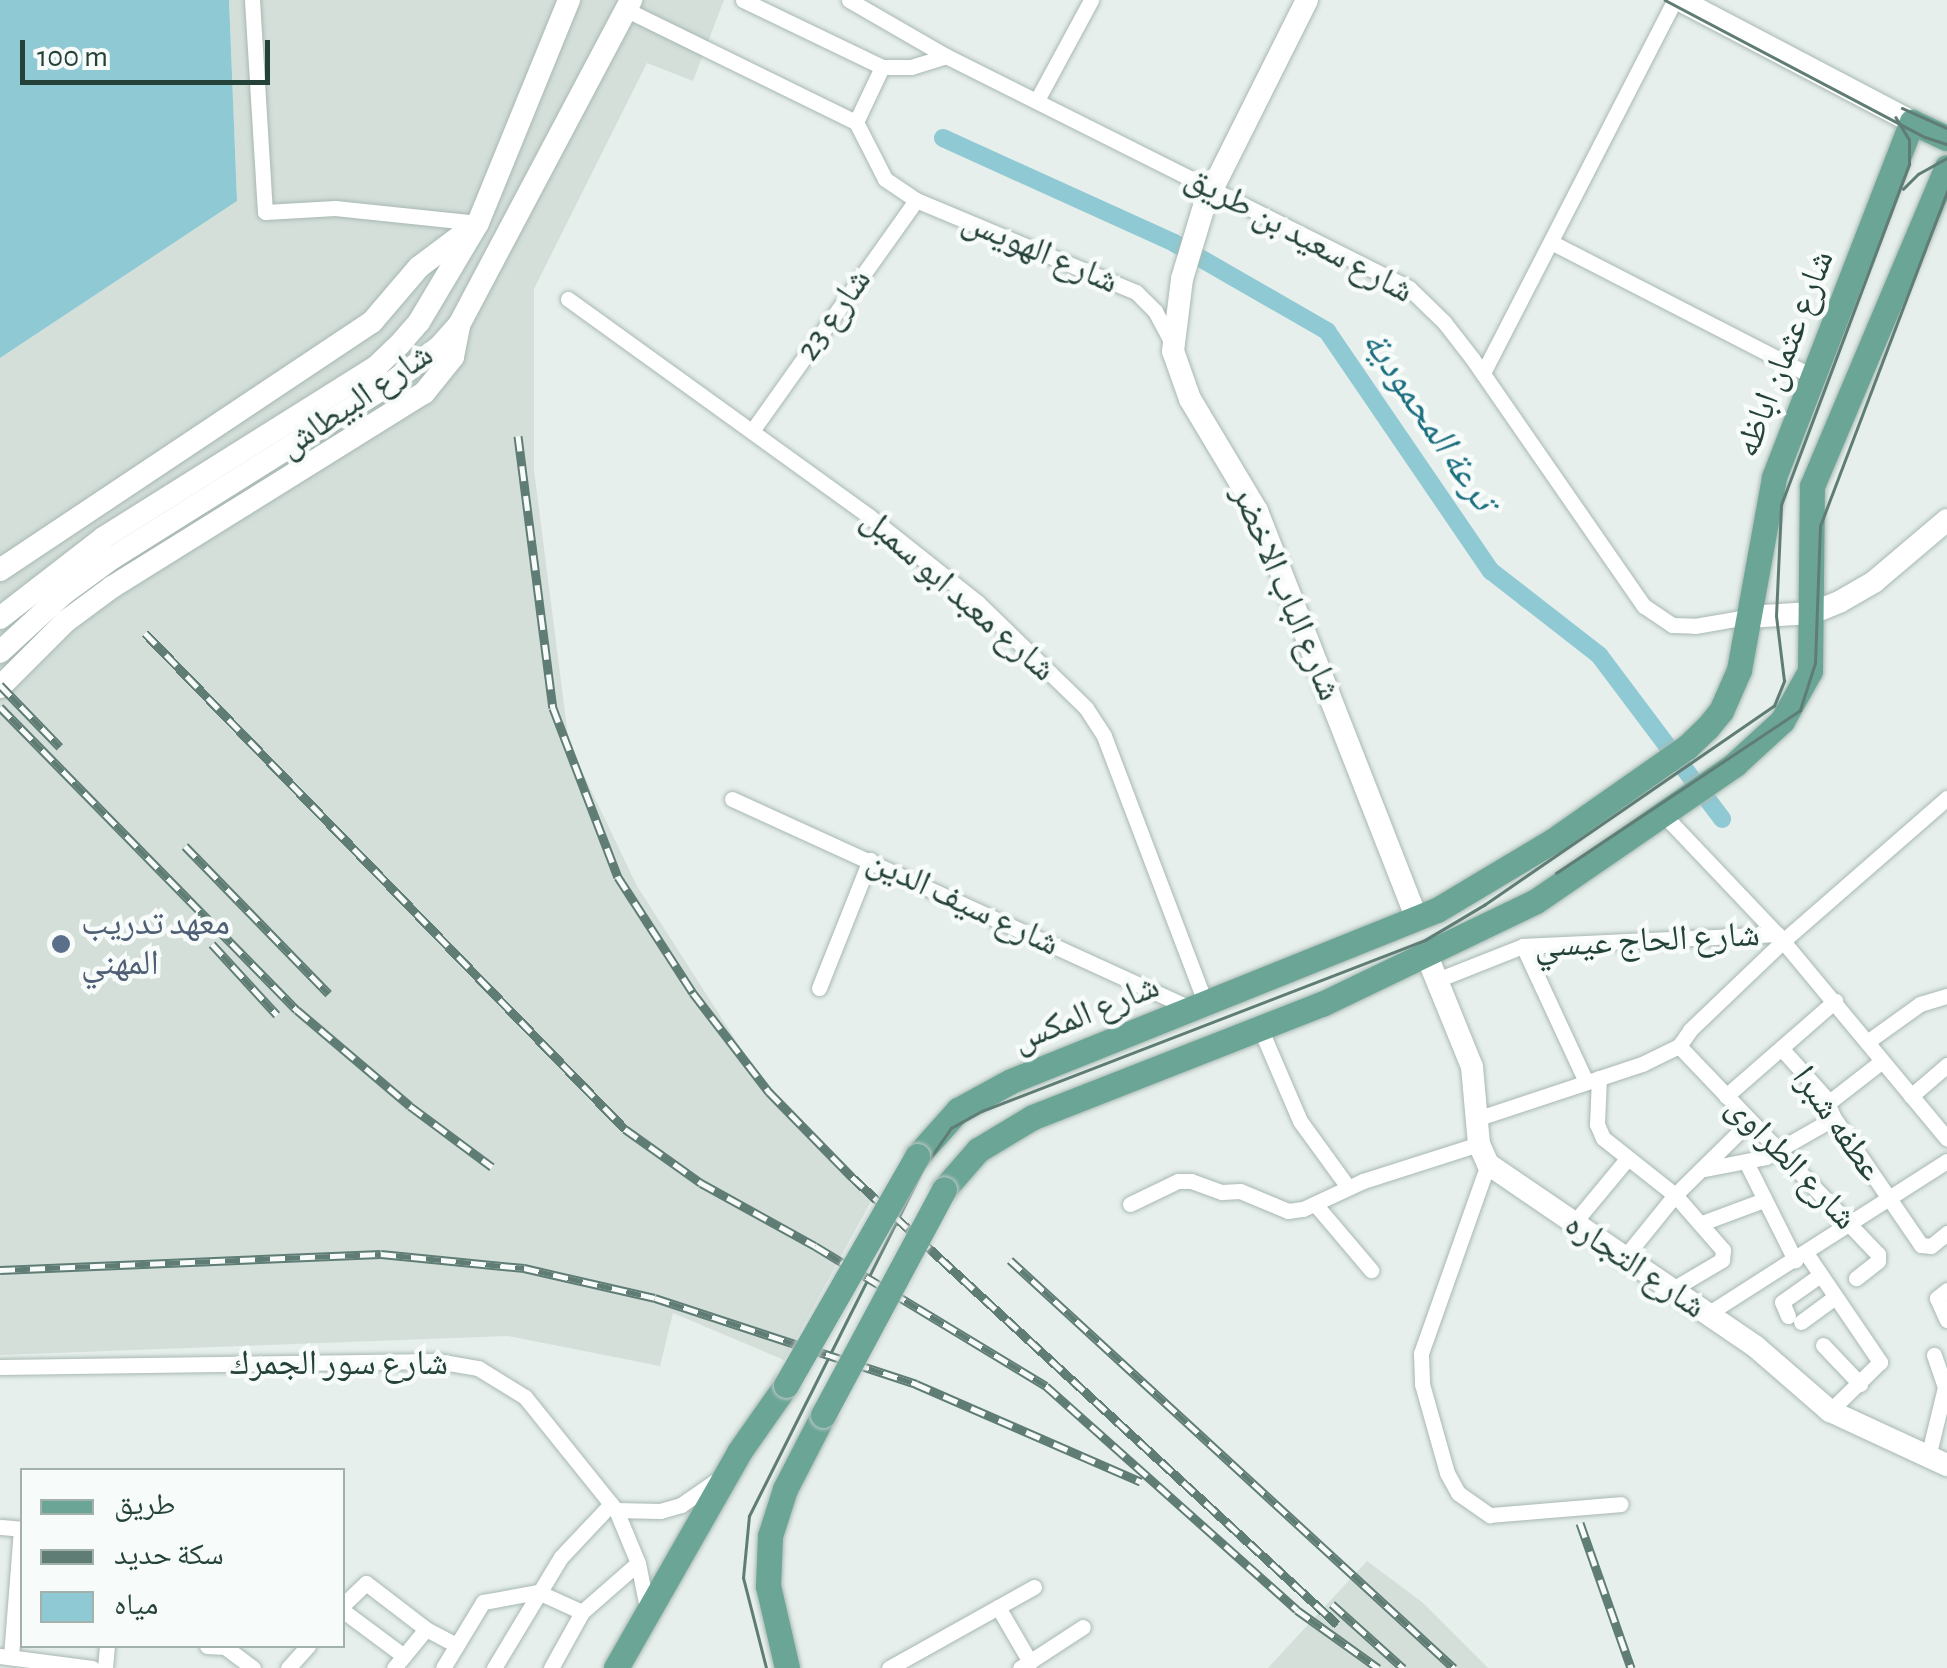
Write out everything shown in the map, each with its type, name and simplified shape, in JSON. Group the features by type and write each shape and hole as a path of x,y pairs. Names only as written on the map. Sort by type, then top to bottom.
{"main road":[{"path":"1912,122 1947,138"},
{"name":"شارع عثمان اباظه","path":"1747,617 1767,502 1912,122"},
{"name":"شارع عثمان اباظه","path":"1812,614 1808,524 1812,486 1947,167"},
{"path":"787,1668 768,1586 770,1536 784,1489 944,1189 961,1166 1002,1132 1427,956 1536,901 1736,764 1782,721 1804,688 1810,671 1812,614"},
{"name":"شارع المكس","path":"616,1668 739,1452 786,1386 917,1156 946,1121 982,1096 1417,920 1554,840 1707,728 1739,670 1747,617"}],"street":[{"path":"252,0 266,212 335,208 478,223"},
{"name":"شارع البيطاش","path":"0,618 103,538 384,374 478,223 569,0"},
{"path":"743,0 882,67 911,67 946,56"},
{"name":"شارع سعيد بن طريق","path":"849,0 946,56 1409,288 1444,322 1483,373 1644,606 1672,624 1696,626 1747,617"},
{"path":"1037,100 1091,0"},
{"path":"1211,190 1307,0"},
{"path":"1483,373 1678,0 1912,122"},
{"path":"629,5 856,122 882,67"},
{"name":"شارع البيطاش","path":"0,652 63,594 114,557 459,326 629,5"},
{"name":"شارع الهويس","path":"856,122 885,179 916,200 1136,292 1156,311 1174,347"},
{"name":"شارع الباب الاخضر","path":"1211,190 1184,268 1174,347 1180,378 1256,511 1417,920"},
{"name":"شارع 23","path":"752,431 916,200"},
{"path":"0,570 364,328 419,268 478,223"},
{"path":"1550,242 1812,376"},
{"name":"شارع معبد ابو سمبل","path":"568,299 752,431 977,602 1086,708 1104,736 1199,1006"},
{"path":"0,687 66,621 112,588 424,393 453,357 459,326"},
{"path":"1747,617 1812,614 1875,580 1947,520"},
{"path":"1479,1118 1679,1046 1780,938 1947,798"},
{"name":"شارع سيف الدين","path":"732,800 1199,1006"},
{"path":"1663,814 1780,938"},
{"path":"819,988 870,860"},
{"name":"شارع الحاج عيسي","path":"1437,980 1524,946 1780,938 1946,1137"},
{"path":"1524,946 1593,1080 1598,1131 1674,1195 1723,1250 1722,1260 1671,1290"},
{"path":"1427,956 1472,1067 1484,1154 1421,1353 1422,1384 1447,1472 1458,1494 1490,1516 1621,1504"},
{"path":"1867,1042 1920,1004 1947,996"},
{"path":"1726,1096 1835,1000"},
{"path":"1260,1028 1300,1121 1348,1187"},
{"name":"شارع الطراوى","path":"1679,1046 1880,1258 1856,1278"},
{"name":"عطفه شبرا","path":"1781,1048 1830,1111 1921,1245 1931,1246 1947,1233"},
{"path":"1704,1169 1779,1152 1830,1111 1882,1061"},
{"path":"1911,1096 1947,1065"},
{"path":"1624,1258 1674,1195 1750,1121"},
{"path":"1130,1204 1178,1181 1191,1181 1222,1192 1240,1191 1288,1210 1315,1204 1348,1187 1484,1154"},
{"name":"شارع التجاره","path":"1484,1154 1573,1224 1770,1357 1830,1411 1938,1461"},
{"path":"1573,1224 1627,1159"},
{"path":"1706,1315 1891,1201 1947,1161"},
{"path":"1746,1162 1764,1200 1800,1257 1820,1276 1880,1362 1830,1411"},
{"path":"1702,1223 1764,1200"},
{"path":"1315,1204 1371,1270"},
{"path":"1820,1276 1782,1302 1794,1319 1835,1297"},
{"path":"1942,1294 1947,1320"},
{"path":"1823,1345 1860,1384"},
{"path":"1934,1355 1945,1387 1938,1461"},
{"name":"شارع سور الجمرك","path":"0,1367 461,1363 496,1376 524,1397 614,1507 638,1564 647,1612"},
{"path":"494,1668 538,1592 577,1537 614,1507 660,1511 681,1505 716,1480 739,1452"},
{"path":"20,1545 6,1656 53,1654 92,1668"},
{"path":"552,1668 582,1612 638,1564"},
{"path":"345,1605 366,1582 426,1630 456,1645"},
{"path":"890,1668 1034,1587"},
{"path":"443,1668 483,1602 538,1592 582,1612"},
{"path":"998,1607 1025,1665 1083,1628"},
{"path":"345,1611 399,1662 426,1630"},
{"path":"228,1648 252,1668"},
{"path":"288,1668 306,1648"}],"shaded area":[{"path":"229,0 724,0 693,81 647,63 534,289 534,470 569,744 637,886 758,1075 875,1194 784,1360 673,1313 660,1366 508,1336 0,1355 0,358 237,201"},
{"path":"1367,1561 1422,1602 1488,1668 1268,1668"}],"water":[{"path":"0,0 229,0 237,201 0,358"}],"waterway":[{"name":"ترعة المحمودية","path":"943,138 1174,243 1327,331 1491,571 1599,655 1722,819"}],"tram line":[{"path":"1665,0 1925,137 1947,144"},
{"path":"1902,108 1947,128"},
{"path":"766,1668 743,1578 749,1516 922,1170 951,1128 982,1111 1425,940 1484,905 1774,706 1784,681 1776,616 1781,505 1909,164 1909,140 1896,118"},
{"path":"1903,189 1918,174 1947,158"},
{"path":"1556,873 1800,710 1815,663 1820,526 1947,191"}],"railway":[{"path":"518,436 553,708 618,877 693,993 769,1092 852,1177 1337,1624"},
{"path":"145,633 625,1129 701,1183 815,1246 1046,1386 1297,1610 1378,1668"},
{"path":"0,685 60,747"},
{"path":"0,707 297,1010 410,1106 492,1167"},
{"path":"185,846 329,994"},
{"path":"212,944 277,1015"},
{"path":"0,1270 381,1254 524,1268 655,1298 916,1384 1141,1482"},
{"path":"1010,1260 1454,1668"},
{"path":"1580,1523 1631,1668"},
{"path":"1332,1604 1403,1668"}],"place":[{"name":"معهد تدريب المهني","path":"61,944"}]}
